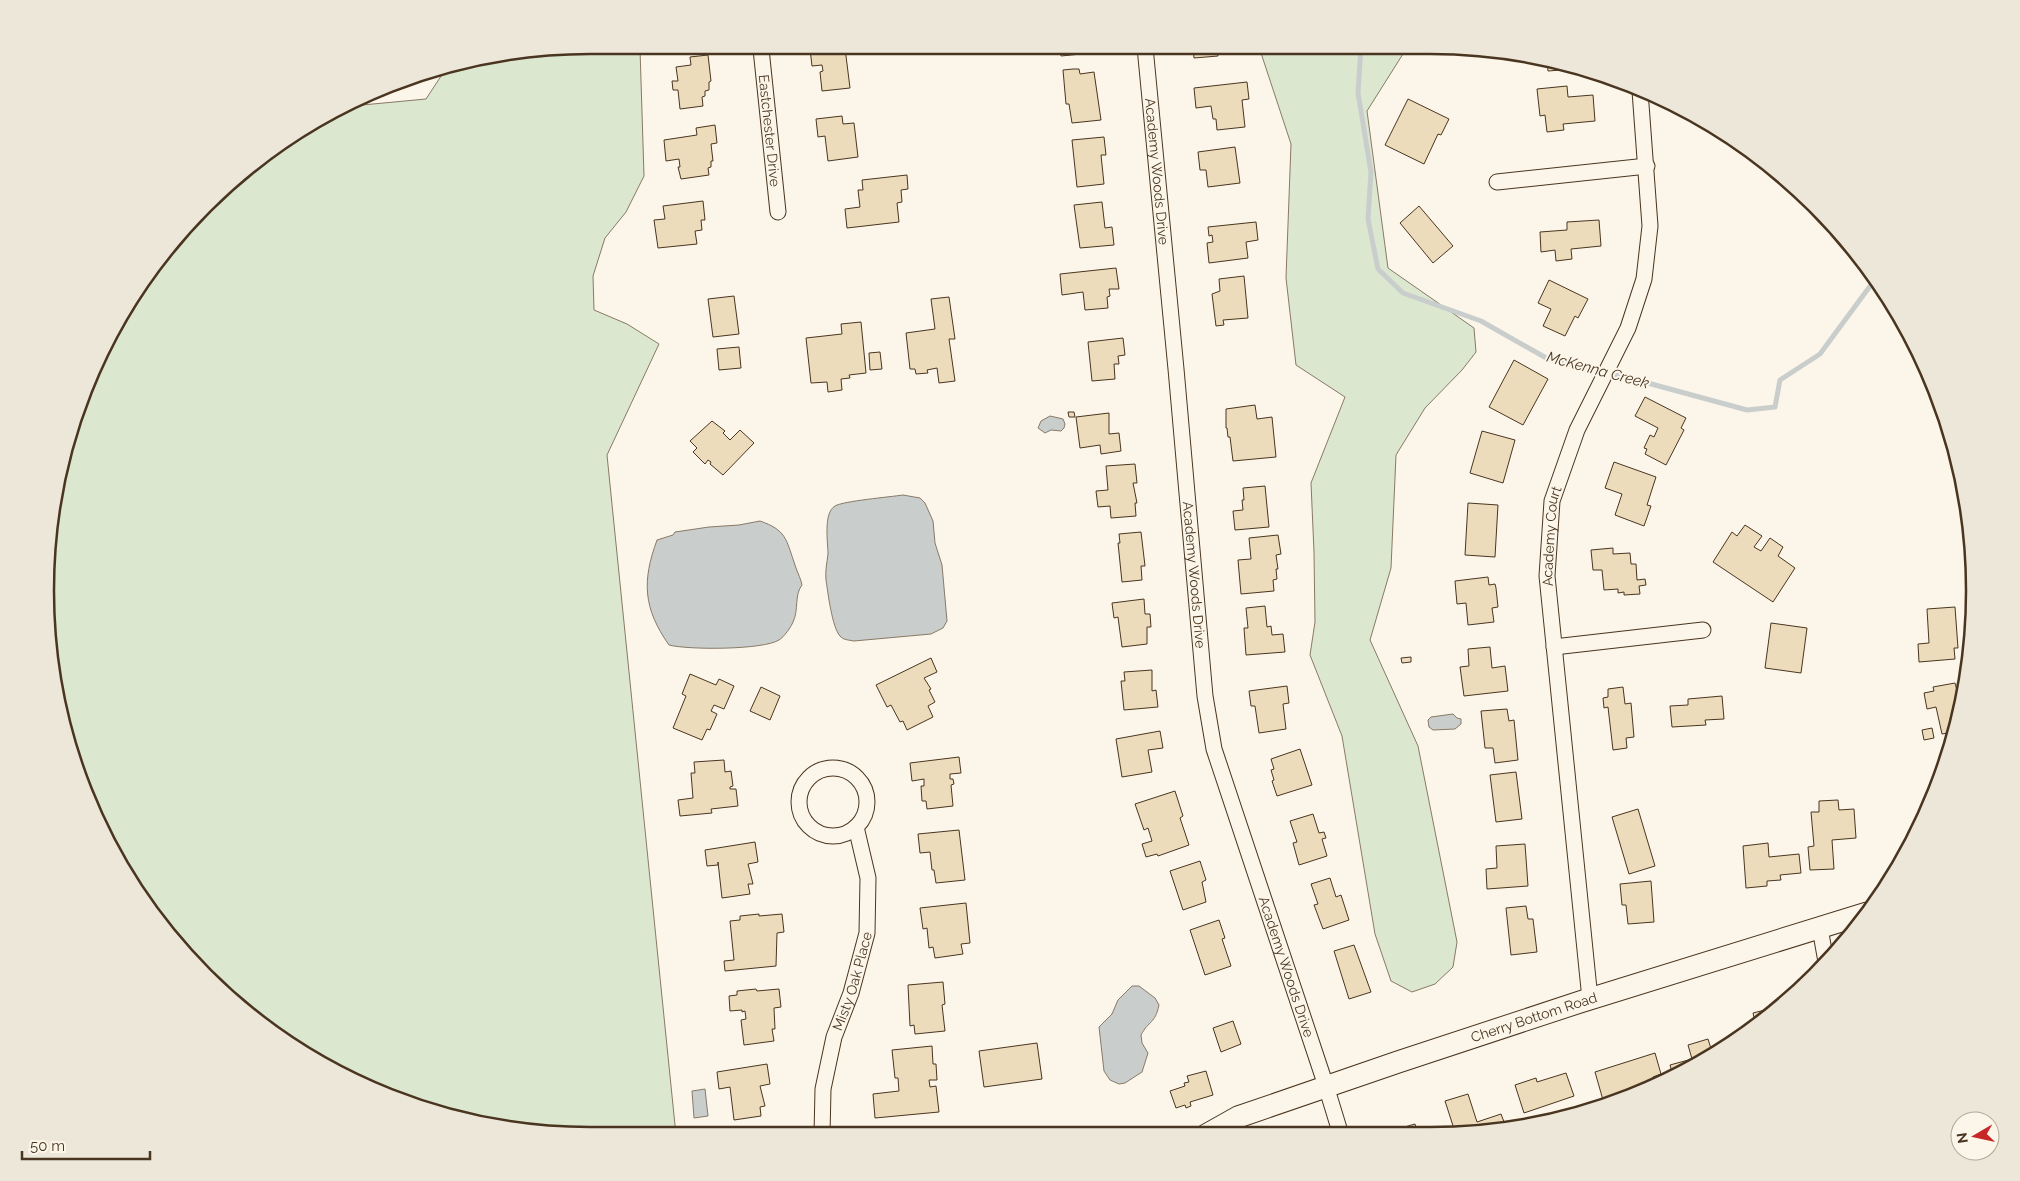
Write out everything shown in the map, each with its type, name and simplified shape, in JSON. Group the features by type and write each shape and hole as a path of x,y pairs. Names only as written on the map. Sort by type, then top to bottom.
{"main road":[{"name":"Cherry Bottom Road","path":"1220,1127 1238,1117 1326,1086 1590,999 1855,917"}],"street":[{"name":"Eastchester Drive","path":"762,54 778,212"},
{"name":"Academy Woods Drive","path":"1146,54 1176,360 1206,701 1220,768 1326,1086 1338,1127"},
{"name":"Academy Court","path":"1590,999 1547,576 1552,501 1577,430 1628,328 1644,279 1650,226 1641,97"},
{"path":"1497,182 1647,166"},
{"path":"1554,647 1703,630"},
{"path":"837,768 855,775 866,791 867,801 866,810 856,827 839,836 829,836 812,828 801,812 799,803 800,793 810,776 818,771 837,768"},
{"name":"Misty Oak Place","path":"822,1127 823,1088 834,1037 851,993 867,933 868,878 856,827"},
{"path":"1820,928 1824,953"}],"green space":[{"path":"640,54 644,176 626,212 605,238 593,276 594,310 627,324 659,344 607,455 675,1127 555,1126 520,1123 486,1117 418,1099 385,1086 353,1072 292,1037 237,994 211,970 187,944 144,889 109,828 82,763 72,729 58,661 55,626 54,590 58,520 72,452 82,418 109,353 126,322 144,292 165,264 211,211 237,187 292,144 362,105 426,99 442,75 486,64 520,58 555,55"},
{"path":"1261,54 1403,54 1367,111 1388,268 1474,328 1476,352 1462,370 1425,408 1396,455 1391,568 1370,640 1418,746 1457,942 1453,967 1435,984 1412,992 1391,981 1375,934 1342,736 1310,655 1315,622 1311,483 1345,397 1296,365 1286,278 1291,144"}],"shaded area":[{"path":"1050,416 1063,419 1065,424 1061,431 1051,430 1045,433 1038,428 1041,421"},
{"path":"903,495 920,498 925,503 933,521 935,543 942,565 947,621 943,628 931,634 854,641 844,639 837,632 826,580 827,528 831,510 840,504"},
{"path":"760,521 769,524 784,536 802,585 798,593 795,617 787,632 779,640 758,646 708,648 669,645 654,619 648,594 649,568 657,540 673,535 675,532"},
{"path":"1453,714 1461,719 1461,724 1455,729 1433,730 1429,727 1428,720 1431,717"},
{"path":"1132,986 1139,986 1155,998 1159,1005 1154,1019 1141,1035 1142,1043 1148,1053 1142,1072 1125,1083 1119,1084 1110,1080 1104,1071 1099,1027 1112,1014 1118,1000"},
{"path":"705,1089 708,1116 694,1118 692,1091"}],"building":[{"path":"811,54 846,54 850,88 822,91 820,72 823,71 822,65 812,66"},
{"path":"1061,54 1081,54 1061,56"},
{"path":"1194,54 1218,54 1218,56 1194,58"},
{"path":"708,55 711,81 709,82 709,90 705,91 705,96 702,97 703,106 680,109 678,90 673,90 672,81 678,81 676,67 691,65 690,57"},
{"path":"1548,67 1560,70 1548,71"},
{"path":"1079,69 1080,74 1094,72 1101,120 1072,123 1069,104 1066,104 1063,70"},
{"path":"1247,82 1249,99 1242,100 1245,127 1217,130 1216,119 1213,119 1211,106 1196,108 1194,88"},
{"path":"1567,86 1568,97 1593,95 1595,121 1563,124 1564,130 1547,132 1545,115 1540,116 1537,89"},
{"path":"1408,99 1449,119 1441,135 1438,134 1424,164 1385,145"},
{"path":"842,116 843,124 854,123 858,157 828,161 825,136 818,137 816,119"},
{"path":"715,125 717,143 711,144 713,161 711,161 711,167 708,168 709,175 681,179 678,167 680,167 679,159 666,161 664,140 697,135 696,128"},
{"path":"1104,137 1106,155 1101,155 1104,184 1077,187 1072,140"},
{"path":"1235,147 1240,183 1208,187 1206,170 1200,170 1198,152"},
{"path":"907,175 908,189 901,190 902,202 897,203 899,222 847,228 845,209 860,207 858,190 863,190 862,180"},
{"path":"703,201 705,220 701,220 702,230 695,231 697,244 658,248 654,220 665,219 663,206"},
{"path":"1102,202 1105,228 1112,227 1114,245 1080,248 1074,205"},
{"path":"1419,206 1453,246 1433,263 1400,223"},
{"path":"1599,220 1601,246 1571,249 1572,259 1556,261 1555,250 1541,252 1540,232 1567,230 1567,222"},
{"path":"1256,222 1258,240 1246,242 1248,258 1209,263 1207,243 1213,242 1212,235 1209,236 1208,227"},
{"path":"1116,268 1119,289 1109,289 1110,296 1107,297 1108,308 1085,310 1083,292 1062,295 1060,274"},
{"path":"1244,276 1248,318 1223,320 1224,325 1216,326 1212,294 1220,291 1219,279"},
{"path":"1549,280 1588,299 1578,318 1575,316 1565,336 1543,326 1551,309 1538,303"},
{"path":"734,296 739,334 713,337 708,299"},
{"path":"949,297 955,339 949,339 955,381 939,383 937,368 927,370 928,373 916,374 915,369 910,369 906,333 935,329 931,299"},
{"path":"861,322 866,373 849,375 850,378 841,379 842,390 828,392 827,382 811,383 806,338 842,334 841,324"},
{"path":"1123,338 1125,355 1118,356 1119,364 1114,364 1115,379 1092,381 1088,342"},
{"path":"739,347 741,368 719,370 717,349"},
{"path":"880,352 882,369 870,370 869,353"},
{"path":"1514,360 1548,379 1523,425 1489,407"},
{"path":"1645,397 1686,418 1681,428 1684,430 1666,465 1645,454 1647,449 1644,448 1650,435 1654,437 1658,428 1635,416"},
{"path":"1255,405 1257,419 1272,417 1276,457 1233,461 1230,437 1228,437 1226,428 1226,409"},
{"path":"1068,412 1074,412 1075,417 1069,417"},
{"path":"1109,413 1109,434 1119,433 1121,451 1101,454 1100,445 1080,448 1076,417"},
{"path":"712,421 725,431 723,433 730,440 740,430 754,443 723,475 710,464 711,462 708,460 705,464 693,452 697,448 690,441"},
{"path":"1482,431 1515,440 1503,483 1470,473"},
{"path":"1614,462 1656,477 1647,505 1651,506 1644,526 1615,515 1622,494 1605,488"},
{"path":"1135,464 1137,483 1133,483 1137,503 1135,503 1136,516 1111,518 1110,506 1098,507 1096,491 1108,490 1106,466"},
{"path":"1265,486 1269,527 1235,530 1233,511 1243,510 1243,488"},
{"path":"1468,503 1498,505 1495,557 1465,555"},
{"path":"1745,525 1762,536 1754,547 1761,551 1770,538 1783,547 1778,556 1795,568 1773,602 1713,562 1732,532 1737,536"},
{"path":"1141,532 1145,566 1141,566 1142,580 1122,582 1118,543 1120,543 1119,534"},
{"path":"1278,535 1281,554 1276,555 1278,569 1276,569 1277,579 1273,580 1274,591 1241,594 1238,560 1251,559 1249,538"},
{"path":"1613,548 1613,554 1630,553 1631,564 1636,564 1637,580 1645,579 1646,585 1639,586 1640,594 1624,595 1624,592 1618,593 1618,589 1604,590 1602,570 1593,570 1591,550"},
{"path":"1488,577 1489,585 1495,584 1496,588 1498,607 1492,608 1494,622 1468,625 1466,603 1457,604 1455,581"},
{"path":"1144,599 1145,614 1150,614 1151,627 1147,627 1147,644 1122,647 1118,617 1114,618 1112,603"},
{"path":"1265,606 1267,627 1271,626 1272,635 1283,634 1285,652 1246,655 1244,628 1248,628 1246,608"},
{"path":"1955,607 1958,648 1954,648 1955,659 1919,662 1918,644 1929,643 1927,609"},
{"path":"1771,623 1807,628 1801,673 1765,668"},
{"path":"1490,647 1492,668 1505,666 1508,691 1464,696 1460,667 1469,666 1468,649"},
{"path":"1411,657 1411,662 1402,663 1401,658"},
{"path":"931,658 937,672 924,678 931,689 929,690 935,702 928,706 933,717 907,730 903,721 900,722 891,705 887,707 876,685"},
{"path":"1152,670 1152,691 1156,690 1158,707 1124,710 1121,681 1125,681 1124,672"},
{"path":"690,674 716,685 719,679 734,686 724,709 714,705 711,711 717,714 710,730 707,729 702,740 673,728 686,696 682,694"},
{"path":"1955,683 1957,690 1947,733 1942,734 1936,707 1927,709 1924,693 1934,691 1933,687"},
{"path":"1287,686 1289,703 1283,704 1286,729 1259,733 1255,706 1251,706 1249,691"},
{"path":"761,687 780,696 770,720 750,711"},
{"path":"1623,687 1625,704 1631,703 1634,737 1626,738 1627,748 1613,750 1608,707 1604,708 1603,698 1608,697 1608,689"},
{"path":"1722,696 1724,719 1705,720 1706,725 1672,727 1670,706 1688,705 1688,699"},
{"path":"1507,709 1509,721 1514,720 1518,760 1495,763 1493,748 1485,748 1481,711"},
{"path":"1932,728 1934,738 1924,740 1922,730"},
{"path":"1160,731 1163,748 1148,750 1152,772 1122,777 1116,739"},
{"path":"1300,749 1312,785 1277,796 1272,781 1274,780 1271,770 1274,769 1271,759"},
{"path":"959,757 961,773 950,774 950,779 953,779 954,784 951,785 953,806 927,809 926,801 922,801 921,786 924,786 924,779 912,781 910,763"},
{"path":"724,760 725,772 731,771 733,786 730,789 736,789 738,806 711,809 712,813 680,816 678,800 693,798 691,773 695,773 694,762"},
{"path":"1516,772 1522,819 1496,822 1490,775"},
{"path":"1175,791 1183,816 1180,818 1189,845 1158,856 1157,854 1146,857 1142,844 1152,841 1148,828 1144,830 1135,804"},
{"path":"1838,800 1839,810 1854,809 1856,838 1832,840 1834,869 1810,870 1808,847 1814,846 1811,812 1819,812 1819,801"},
{"path":"1638,809 1655,866 1629,874 1612,817"},
{"path":"1313,814 1319,833 1324,832 1326,838 1322,839 1327,856 1299,865 1293,843 1297,842 1290,821"},
{"path":"959,830 965,880 936,883 930,852 920,853 918,834"},
{"path":"755,842 758,862 748,864 753,884 748,884 750,894 722,898 718,862 718,865 707,866 705,850"},
{"path":"1768,843 1769,857 1799,854 1801,873 1780,875 1781,880 1767,881 1767,886 1746,888 1743,846"},
{"path":"1525,844 1528,886 1487,889 1486,869 1497,868 1496,846"},
{"path":"1200,861 1206,880 1202,882 1206,902 1183,910 1170,871"},
{"path":"1330,878 1336,897 1341,895 1349,920 1323,929 1314,905 1318,904 1311,884"},
{"path":"1651,881 1654,922 1628,924 1626,905 1622,905 1620,884"},
{"path":"966,903 970,943 961,944 963,954 935,958 933,947 929,948 927,928 923,929 920,908"},
{"path":"1526,906 1528,919 1533,919 1537,952 1511,955 1506,908"},
{"path":"759,914 759,916 782,914 784,932 777,933 776,966 725,971 724,961 734,960 730,921 740,920 740,916"},
{"path":"1219,920 1225,938 1222,939 1231,966 1205,975 1190,930"},
{"path":"1354,945 1371,992 1349,999 1334,951"},
{"path":"943,982 945,1004 942,1005 945,1031 915,1034 914,1025 910,1026 908,985"},
{"path":"756,989 757,991 779,989 781,1007 774,1008 775,1029 772,1029 774,1041 744,1045 741,1020 746,1019 745,1011 730,1011 729,996 737,995 737,991"},
{"path":"1763,1011 1754,1018 1753,1013"},
{"path":"1233,1021 1241,1044 1221,1052 1213,1028"},
{"path":"1708,1039 1711,1047 1692,1058 1688,1045"},
{"path":"1037,1043 1042,1079 984,1087 979,1051"},
{"path":"932,1046 933,1064 936,1064 937,1080 929,1080 930,1087 936,1086 939,1112 875,1118 873,1094 899,1091 898,1078 895,1078 892,1050"},
{"path":"1655,1053 1661,1074 1603,1099 1595,1072"},
{"path":"1689,1060 1671,1070 1670,1065"},
{"path":"767,1064 770,1084 760,1086 765,1106 760,1107 761,1116 734,1120 730,1087 719,1089 717,1072"},
{"path":"1206,1071 1213,1095 1190,1102 1191,1106 1186,1108 1185,1105 1176,1108 1170,1091 1185,1086 1184,1083 1189,1082 1187,1076"},
{"path":"1566,1073 1574,1096 1524,1113 1515,1085 1536,1078 1537,1082"},
{"path":"1468,1094 1477,1122 1501,1114 1504,1122 1453,1126 1445,1101"},
{"path":"1415,1124 1416,1127 1404,1127"}],"waterway":[{"name":"McKenna Creek","path":"1361,54 1358,93 1371,172 1368,219 1378,269 1403,293 1481,321 1548,359 1633,379 1747,410 1775,407 1780,380 1820,354 1871,285"}]}
